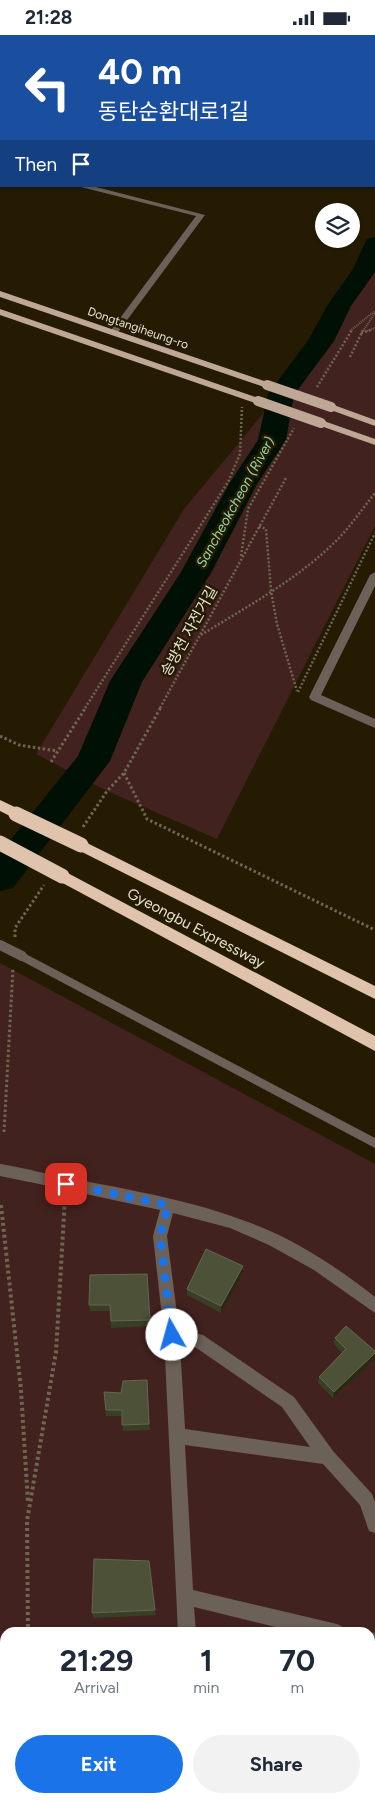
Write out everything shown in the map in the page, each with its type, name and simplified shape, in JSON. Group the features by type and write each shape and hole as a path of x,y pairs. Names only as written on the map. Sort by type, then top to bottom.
{"highway":[{"name":"Gyeongbu Expressway","path":"0,805 375,993"},
{"name":"Gyeongbu Expressway","path":"0,843 375,1044"}],"main road":[{"name":"Dongtangiheung-ro","path":"0,294 375,423"},
{"path":"0,313 375,442"}],"street":[{"path":"85,187 201,215 113,333"},
{"path":"375,575 315,697 375,724"},
{"path":"0,1170 168,1205 210,1216 258,1232 296,1251 328,1271 375,1306"},
{"path":"168,1205 160,1236 172,1335 187,1627"},
{"path":"172,1335 198,1340 288,1401 327,1457 366,1500 375,1525"},
{"path":"178,1437 327,1457"},
{"path":"186,1596 313,1627"}],"lane":[{"path":"0,945 375,1143"}],"path":[{"path":"350,357 361,333 375,313"},
{"path":"361,333 375,329"},
{"path":"51,762 228,482 240,454 242,407"},
{"name":"송방천 자전거길","path":"107,791 124,773 286,478"},
{"path":"199,637 304,568 339,537 375,493"},
{"path":"259,526 266,529 271,591 277,624 298,692 375,533"},
{"path":"0,737 19,745 57,751"},
{"path":"124,773 147,819 375,930"},
{"path":"15,928 15,938"},
{"path":"4,1132 13,967"},
{"path":"28,1627 26,1521 56,1352 66,1184"},
{"path":"1,1205 21,1390 29,1508"},
{"path":"0,1219 1,1205"}],"shaded area":[{"path":"375,247 375,526 217,839 107,791 36,754 184,509 291,380"},
{"path":"0,963 375,1164 375,1627 0,1627"}],"building":[{"path":"206,1249 243,1266 221,1306 187,1289"},
{"path":"147,1274 150,1320 111,1321 110,1305 89,1305 90,1275"},
{"path":"346,1326 375,1353 334,1392 319,1377 346,1349 335,1338"},
{"path":"147,1380 149,1424 122,1425 122,1410 106,1410 104,1392 121,1393 123,1381"},
{"path":"94,1559 149,1561 155,1610 92,1613"}],"waterway":[{"name":"Sancheokcheon (River)","path":"0,878 93,761 126,681 196,573 243,484 272,440 281,394 321,341 339,306 365,269 375,244"}],"route":[{"path":"66,1184 168,1205 160,1236 172,1335"}]}
